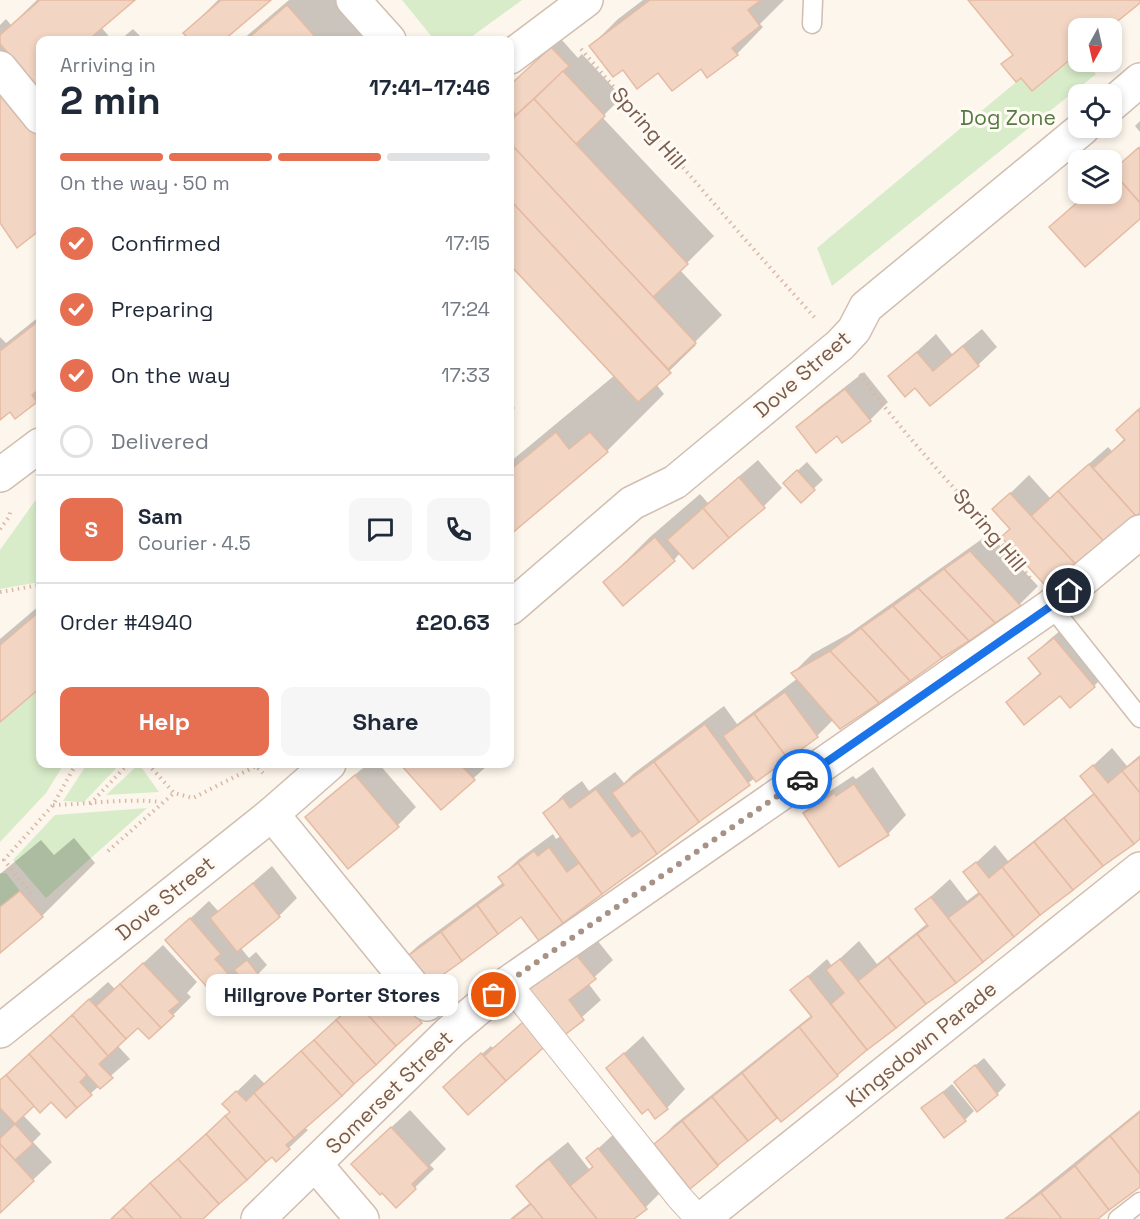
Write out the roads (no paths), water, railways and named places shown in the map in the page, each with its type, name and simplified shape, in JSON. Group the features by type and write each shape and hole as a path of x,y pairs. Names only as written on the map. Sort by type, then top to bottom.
{"street":[{"path":"353,0 385,36"},
{"path":"514,54 586,0"},
{"path":"0,68 36,112"},
{"path":"1122,95 1140,80"},
{"name":"Dove Street","path":"514,605 632,503 675,482 840,345 854,330 866,307 1071,138"},
{"path":"0,475 36,448"},
{"name":"Somerset Street","path":"258,1219 450,1032 508,982 1051,606 1140,532"},
{"name":"Dove Street","path":"0,1031 272,814 324,768"},
{"path":"272,814 450,1032"},
{"name":"Kingsdown Parade","path":"701,1219 1140,869"},
{"path":"508,982 679,1197 701,1219"},
{"path":"315,1164 362,1219"}],"lane":[{"path":"812,24 813,0"},
{"path":"1051,606 1140,718"},
{"path":"1118,1219 1140,1202"}],"place":[{"name":"Hillgrove Porter Stores","path":"494,995"}],"park label":[{"name":"Dog Zone","path":"1008,117"}]}
